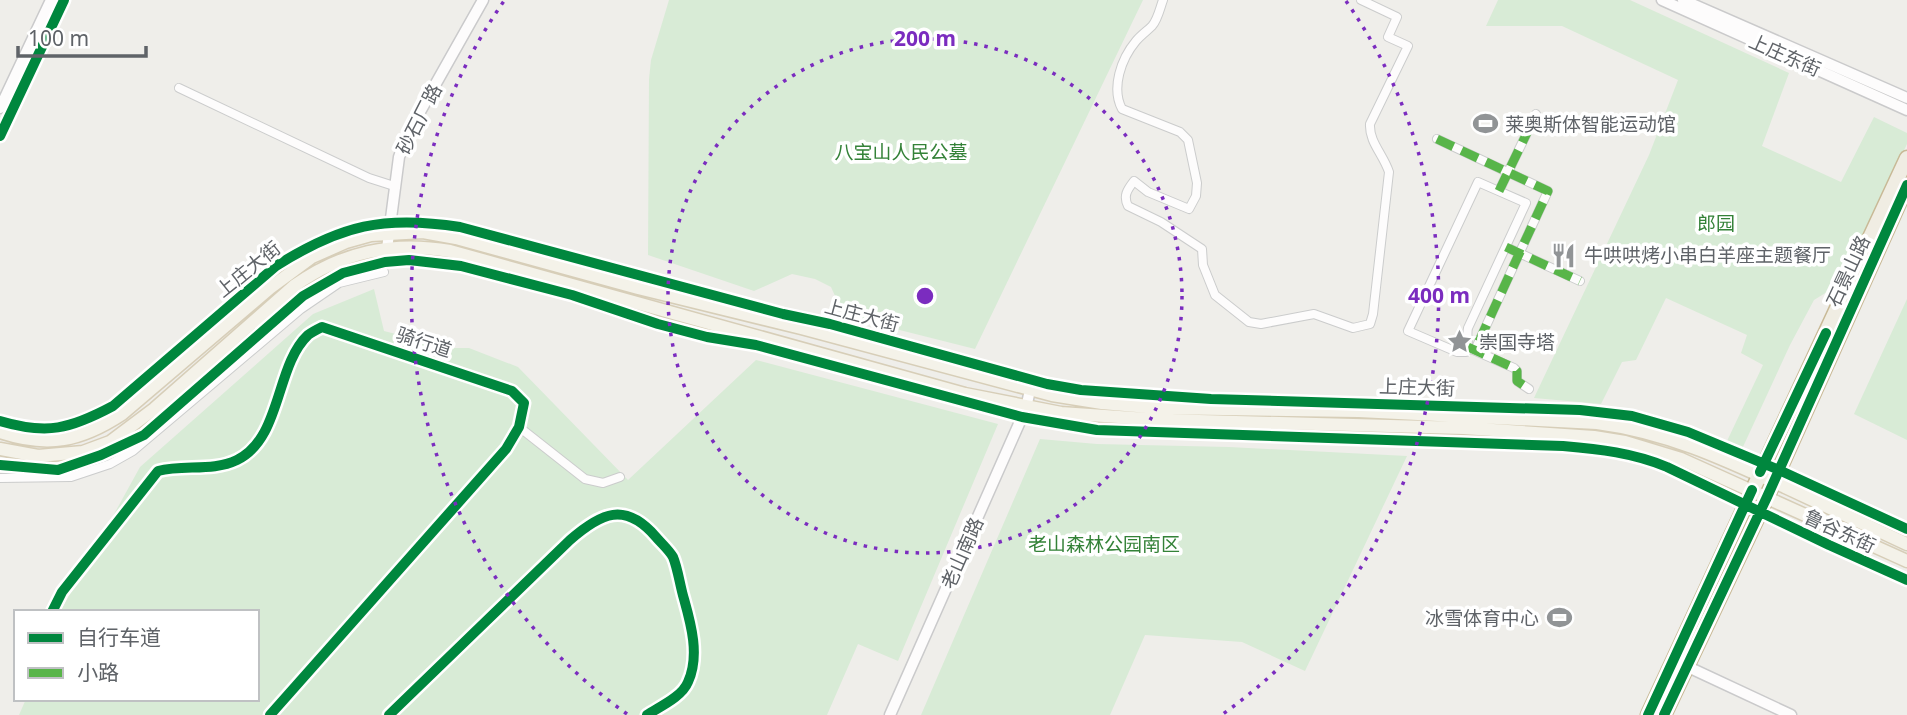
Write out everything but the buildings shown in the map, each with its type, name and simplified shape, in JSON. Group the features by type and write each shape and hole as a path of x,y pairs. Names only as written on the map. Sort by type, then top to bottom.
{"highway":[{"name":"石景山路","path":"1648,715 1907,158"},
{"name":"石景山路","path":"1664,715 1767,497 1907,185"}],"main road":[{"path":"0,108 51,0"},
{"path":"0,136 64,0"},
{"name":"砂石厂路","path":"387,249 399,157 408,133 483,0"},
{"name":"上庄东街","path":"1662,0 1907,110"},
{"name":"上庄东街","path":"1684,0 1907,98"},
{"name":"上庄大街","path":"0,432 43,441 59,441 76,438 101,428 122,414 270,288 312,257 346,242 389,233 423,232 456,238 1030,390 1102,403 1149,407 1359,411 1597,423 1662,435 1759,475 1776,476"},
{"name":"上庄大街","path":"0,449 38,456 83,452 110,442 154,409 294,286 317,270 367,252 422,246 450,251 965,394 1026,408 1162,421 1464,428 1594,437 1625,442 1681,459 1767,497"},
{"name":"老山南路","path":"890,715 1026,408 1030,390"},
{"path":"1776,476 1907,529"},
{"name":"鲁谷东街","path":"1776,476 1907,544"},
{"path":"1752,491 1759,512"},
{"name":"鲁谷东街","path":"1767,497 1907,561"},
{"name":"鲁谷东街","path":"1759,512 1907,580"},
{"path":"1686,666 1791,715"}],"street":[{"path":"1163,0 1154,24 1133,44 1125,59 1116,86 1117,100 1122,109 1180,132 1188,140 1197,183 1196,196 1189,209 1148,192 1134,181 1126,191 1128,206 1161,222 1202,249 1203,265 1215,295 1249,322 1261,324 1314,314 1353,328 1370,324 1373,314 1389,172 1384,158 1369,135 1370,124 1408,46 1388,37 1396,17 1361,0"},
{"path":"179,89 369,178 394,186"},
{"path":"1499,191 1536,114"},
{"path":"1437,139 1548,191 1472,349 1457,352 1408,331 1478,182 1526,203 1466,335 1472,349 1514,368 1517,381 1529,389"},
{"path":"1506,247 1580,281"},
{"path":"0,478 71,477 110,464 133,452 302,309 339,283 384,272"},
{"path":"519,428 585,479 603,483 620,477"}],"green space":[{"name":"八宝山人民公墓","path":"669,0 1143,0 975,349 844,316 831,287 815,279 792,274 754,291 648,255 649,79 651,60"},
{"name":"郎园","path":"1498,0 1630,0 1789,73 1762,146 1841,182 1874,117 1907,133 1907,144 1840,284 1814,300 1742,449 1727,441 1763,365 1741,353 1747,335 1666,298 1636,360 1622,362 1601,404 1534,398 1649,155 1678,80 1562,26 1486,26"},
{"path":"374,289 384,331 452,348 469,348 518,367 628,480 756,360 998,424 898,661 858,644 827,715 19,715 25,701 259,701 259,610 61,610 140,467 313,314"},
{"path":"1907,299 1907,440 1854,414"},
{"name":"老山森林公园南区","path":"1040,439 1097,444 1229,447 1407,456 1305,671 1242,642 1145,635 1110,715 921,715"}],"marked path":[{"path":"1499,191 1536,114"},
{"path":"1437,139 1548,191 1475,350"},
{"path":"1506,247 1580,281"},
{"path":"1468,347 1514,368 1517,371 1517,381 1529,389"}],"cycle path":[{"path":"0,136 64,0"},
{"path":"1664,715 1767,497 1907,185"},
{"path":"0,421 31,428 45,428 71,425 98,414 113,406 276,266 343,232 386,223 408,222 460,227 1047,384 1081,390 1211,399 1580,410 1632,416 1688,432 1779,470 1907,529"},
{"path":"0,465 58,470 101,455 144,435 303,296 343,273 385,262 409,260 461,266 572,295 658,324 707,337 756,345 1022,417 1097,430 1563,446 1629,455 1667,467 1907,580"},
{"name":"骑行道","path":"53,610 62,592 158,471 227,464 252,450 271,419 297,348 308,335 322,327 512,391 524,403 519,427 506,449 270,715"},
{"path":"1760,472 1826,333"},
{"path":"1648,715 1752,490"},
{"path":"389,715 570,540 592,523 613,515 634,518 671,554 692,629 694,651 688,682 676,697 647,715"}],"place":[{"name":"莱奥斯体智能运动馆","path":"1485,124"},
{"name":"牛哄哄烤小串白羊座主题餐厅","path":"1564,255"},
{"name":"崇国寺塔","path":"1459,342"},
{"name":"冰雪体育中心","path":"1559,618"}]}
